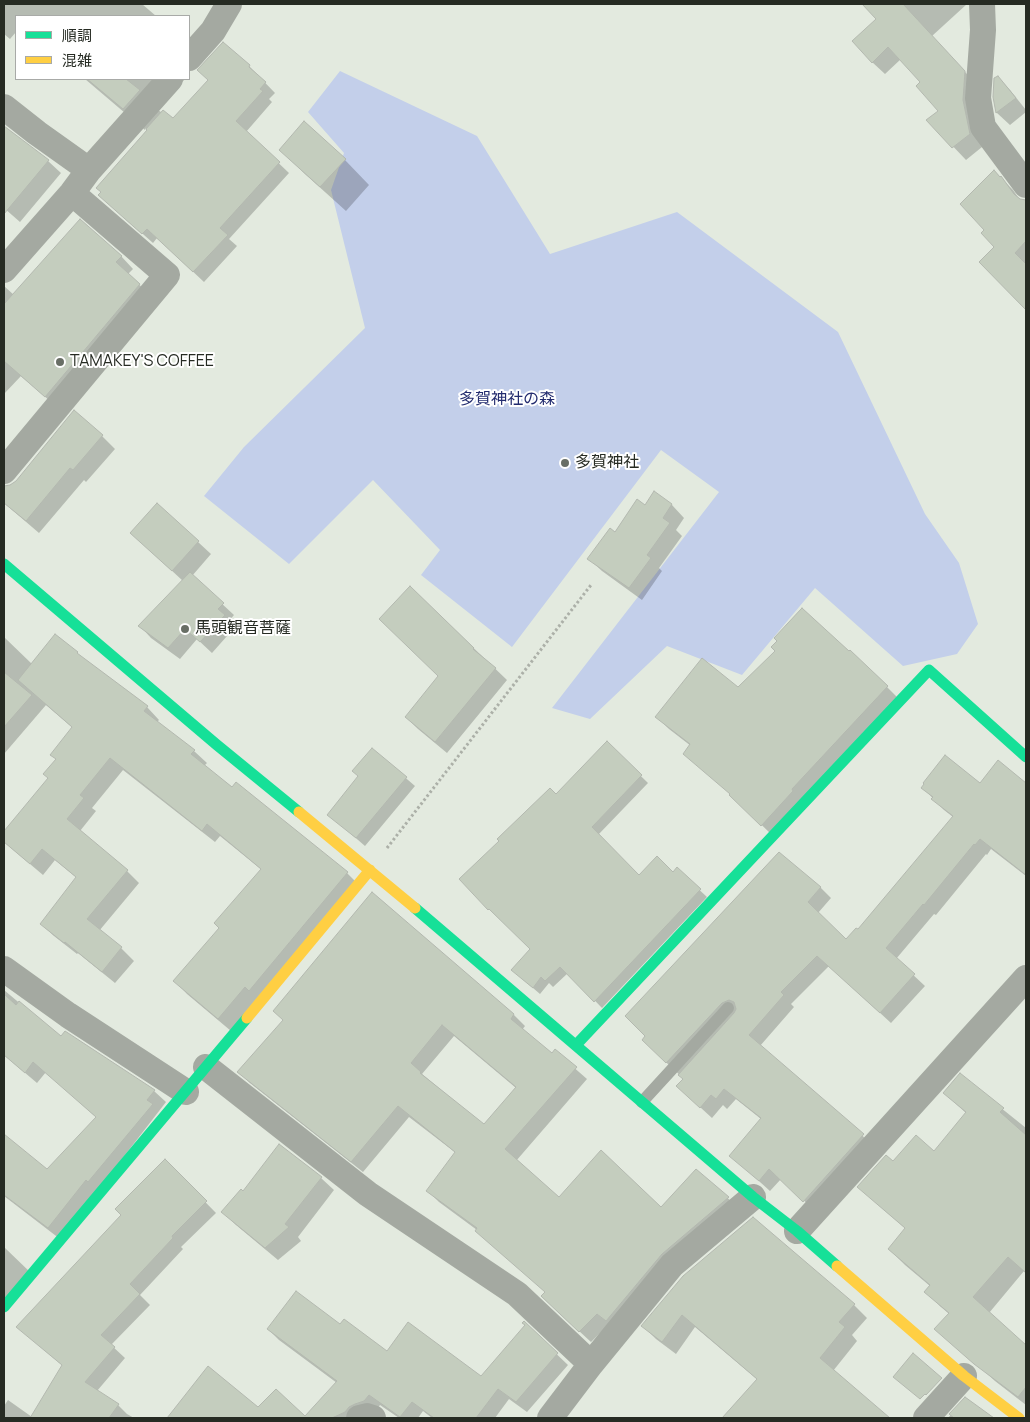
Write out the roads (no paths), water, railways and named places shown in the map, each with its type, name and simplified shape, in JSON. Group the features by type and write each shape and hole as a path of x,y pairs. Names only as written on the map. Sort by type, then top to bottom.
{"street":[{"path":"190,57 213,31 229,4"},
{"path":"982,4 983,30 978,98 983,127 1026,185"},
{"path":"4,270 169,80"},
{"path":"4,107 89,170"},
{"path":"4,471 167,275 72,193"},
{"path":"4,564 217,745 370,870 754,1197 797,1231 964,1376 1019,1418"},
{"path":"576,1045 929,670 1026,757"},
{"path":"4,1307 370,870"},
{"path":"4,969 68,1015 186,1092"},
{"path":"797,1231 1026,978"},
{"path":"206,1067 368,1194 517,1294 591,1364"},
{"path":"550,1418 591,1364 672,1265 754,1197"},
{"path":"926,1418 964,1376"},
{"path":"360,1418 367,1416 373,1418"}],"lane":[{"path":"642,1102 728,1008"}],"place":[{"name":"TAMAKEY'S COFFEE","path":"60,362"},
{"name":"多賀神社","path":"565,463"},
{"name":"馬頭観音菩薩","path":"185,629"}],"park label":[{"name":"多賀神社の森","path":"507,400"}]}
